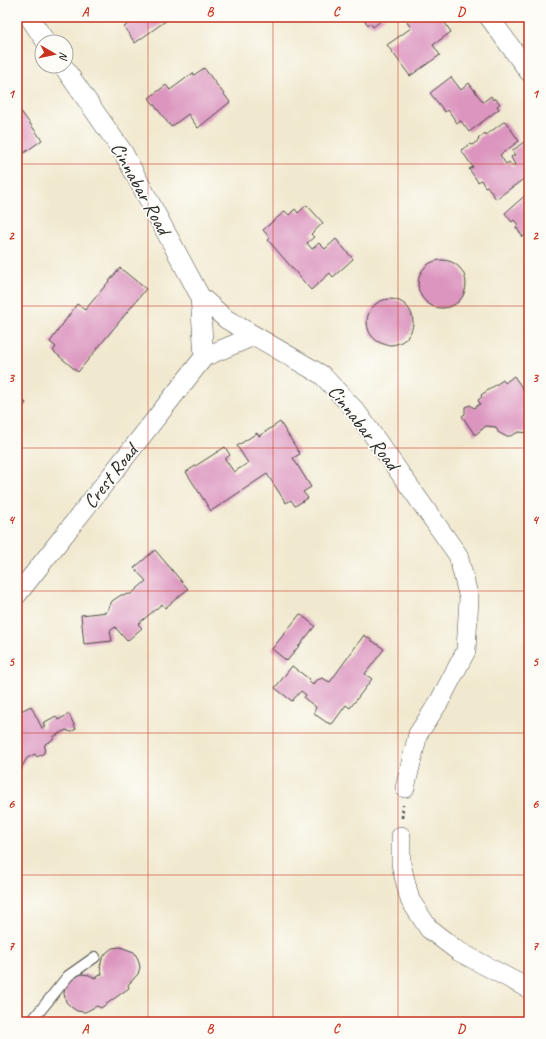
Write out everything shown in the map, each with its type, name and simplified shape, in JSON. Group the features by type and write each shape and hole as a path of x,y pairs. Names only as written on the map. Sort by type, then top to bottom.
{"street":[{"path":"17,25 28,17 40,34"},
{"path":"489,17 529,72"},
{"name":"Cinnabar Road","path":"69,74 123,152 200,296 226,319 322,374 356,411 458,555 469,598 466,650 439,702 418,734 405,788"},
{"path":"200,296 204,357"},
{"name":"Crest Road","path":"17,595 204,357 254,336"},
{"path":"401,836 401,864 410,900 429,929 458,950 529,989"}],"lane":[{"path":"31,1022 68,976 95,957"}],"path":[{"path":"401,836 405,788"}],"building":[{"path":"124,17 171,17 135,43 124,27 128,24"},
{"path":"362,17 386,17 373,27 370,23 368,25"},
{"path":"415,17 441,17 451,32 433,45 440,55 410,76 387,45 411,28 407,22"},
{"path":"204,68 230,102 198,128 188,114 171,127 149,98 166,85 170,90 193,73 194,75"},
{"path":"451,77 461,90 469,83 483,102 491,96 493,100 495,98 500,104 497,106 499,109 469,132 461,121 457,123 448,110 445,112 430,93"},
{"path":"17,106 42,140 24,153 17,144"},
{"path":"505,121 519,141 500,155 506,164 509,162 513,167 515,165 511,157 515,155 512,151 525,141 529,145 529,175 496,199 481,180 478,182 469,169 473,167 461,150 470,144 472,145 485,133 486,135"},
{"path":"529,192 529,241 525,235 523,237 516,227 518,225 514,220 512,222 505,213"},
{"path":"307,205 323,223 311,234 314,237 307,243 312,249 319,243 325,249 336,239 353,259 333,277 330,273 311,290 268,240 270,238 263,230 285,211 289,215 295,209 298,213"},
{"path":"442,260 451,262 459,267 464,275 466,284 464,293 459,301 451,306 442,308 433,306 425,301 420,293 418,284 420,275 425,267 433,262"},
{"path":"120,268 146,289 78,372 53,351 56,347 50,342 77,304 85,310"},
{"path":"390,299 403,303 409,309 413,322 409,335 403,341 390,345 377,341 371,335 367,322 371,309 377,303"},
{"path":"514,376 529,398 529,433 519,432 510,436 505,436 498,432 496,427 486,426 475,435 462,416 465,414 465,407 470,405 474,408 480,404 478,400 482,397 481,395 503,380 505,383"},
{"path":"17,395 26,403 17,414"},
{"path":"280,422 300,454 293,458 311,487 303,492 308,498 295,506 291,500 286,503 267,474 211,511 186,472 225,447 230,455 225,459 234,472 248,463 237,446 257,433 259,436"},
{"path":"155,550 188,589 165,608 162,604 138,624 142,628 127,641 115,627 110,631 112,641 84,644 81,615 107,612 112,601 121,595 131,594 146,581 134,568"},
{"path":"300,614 315,626 287,661 272,649"},
{"path":"364,635 384,649 365,674 372,679 350,708 346,705 333,723 331,724 326,722 316,715 314,712 316,707 304,698 306,695 301,691 292,701 275,688 292,666 309,679 308,681 313,685 315,681 322,678 330,682"},
{"path":"31,706 42,728 45,727 43,723 56,716 58,720 69,714 76,729 71,732 66,730 53,737 54,739 45,744 44,753 37,757 35,754 27,758 20,770 17,769 17,713"},
{"path":"120,947 134,952 140,967 138,974 128,985 129,988 101,1008 97,1006 85,1012 77,1011 71,1007 66,1002 64,994 65,987 75,976 82,974 95,978 102,974 100,967 102,959 106,953 112,948"}]}
